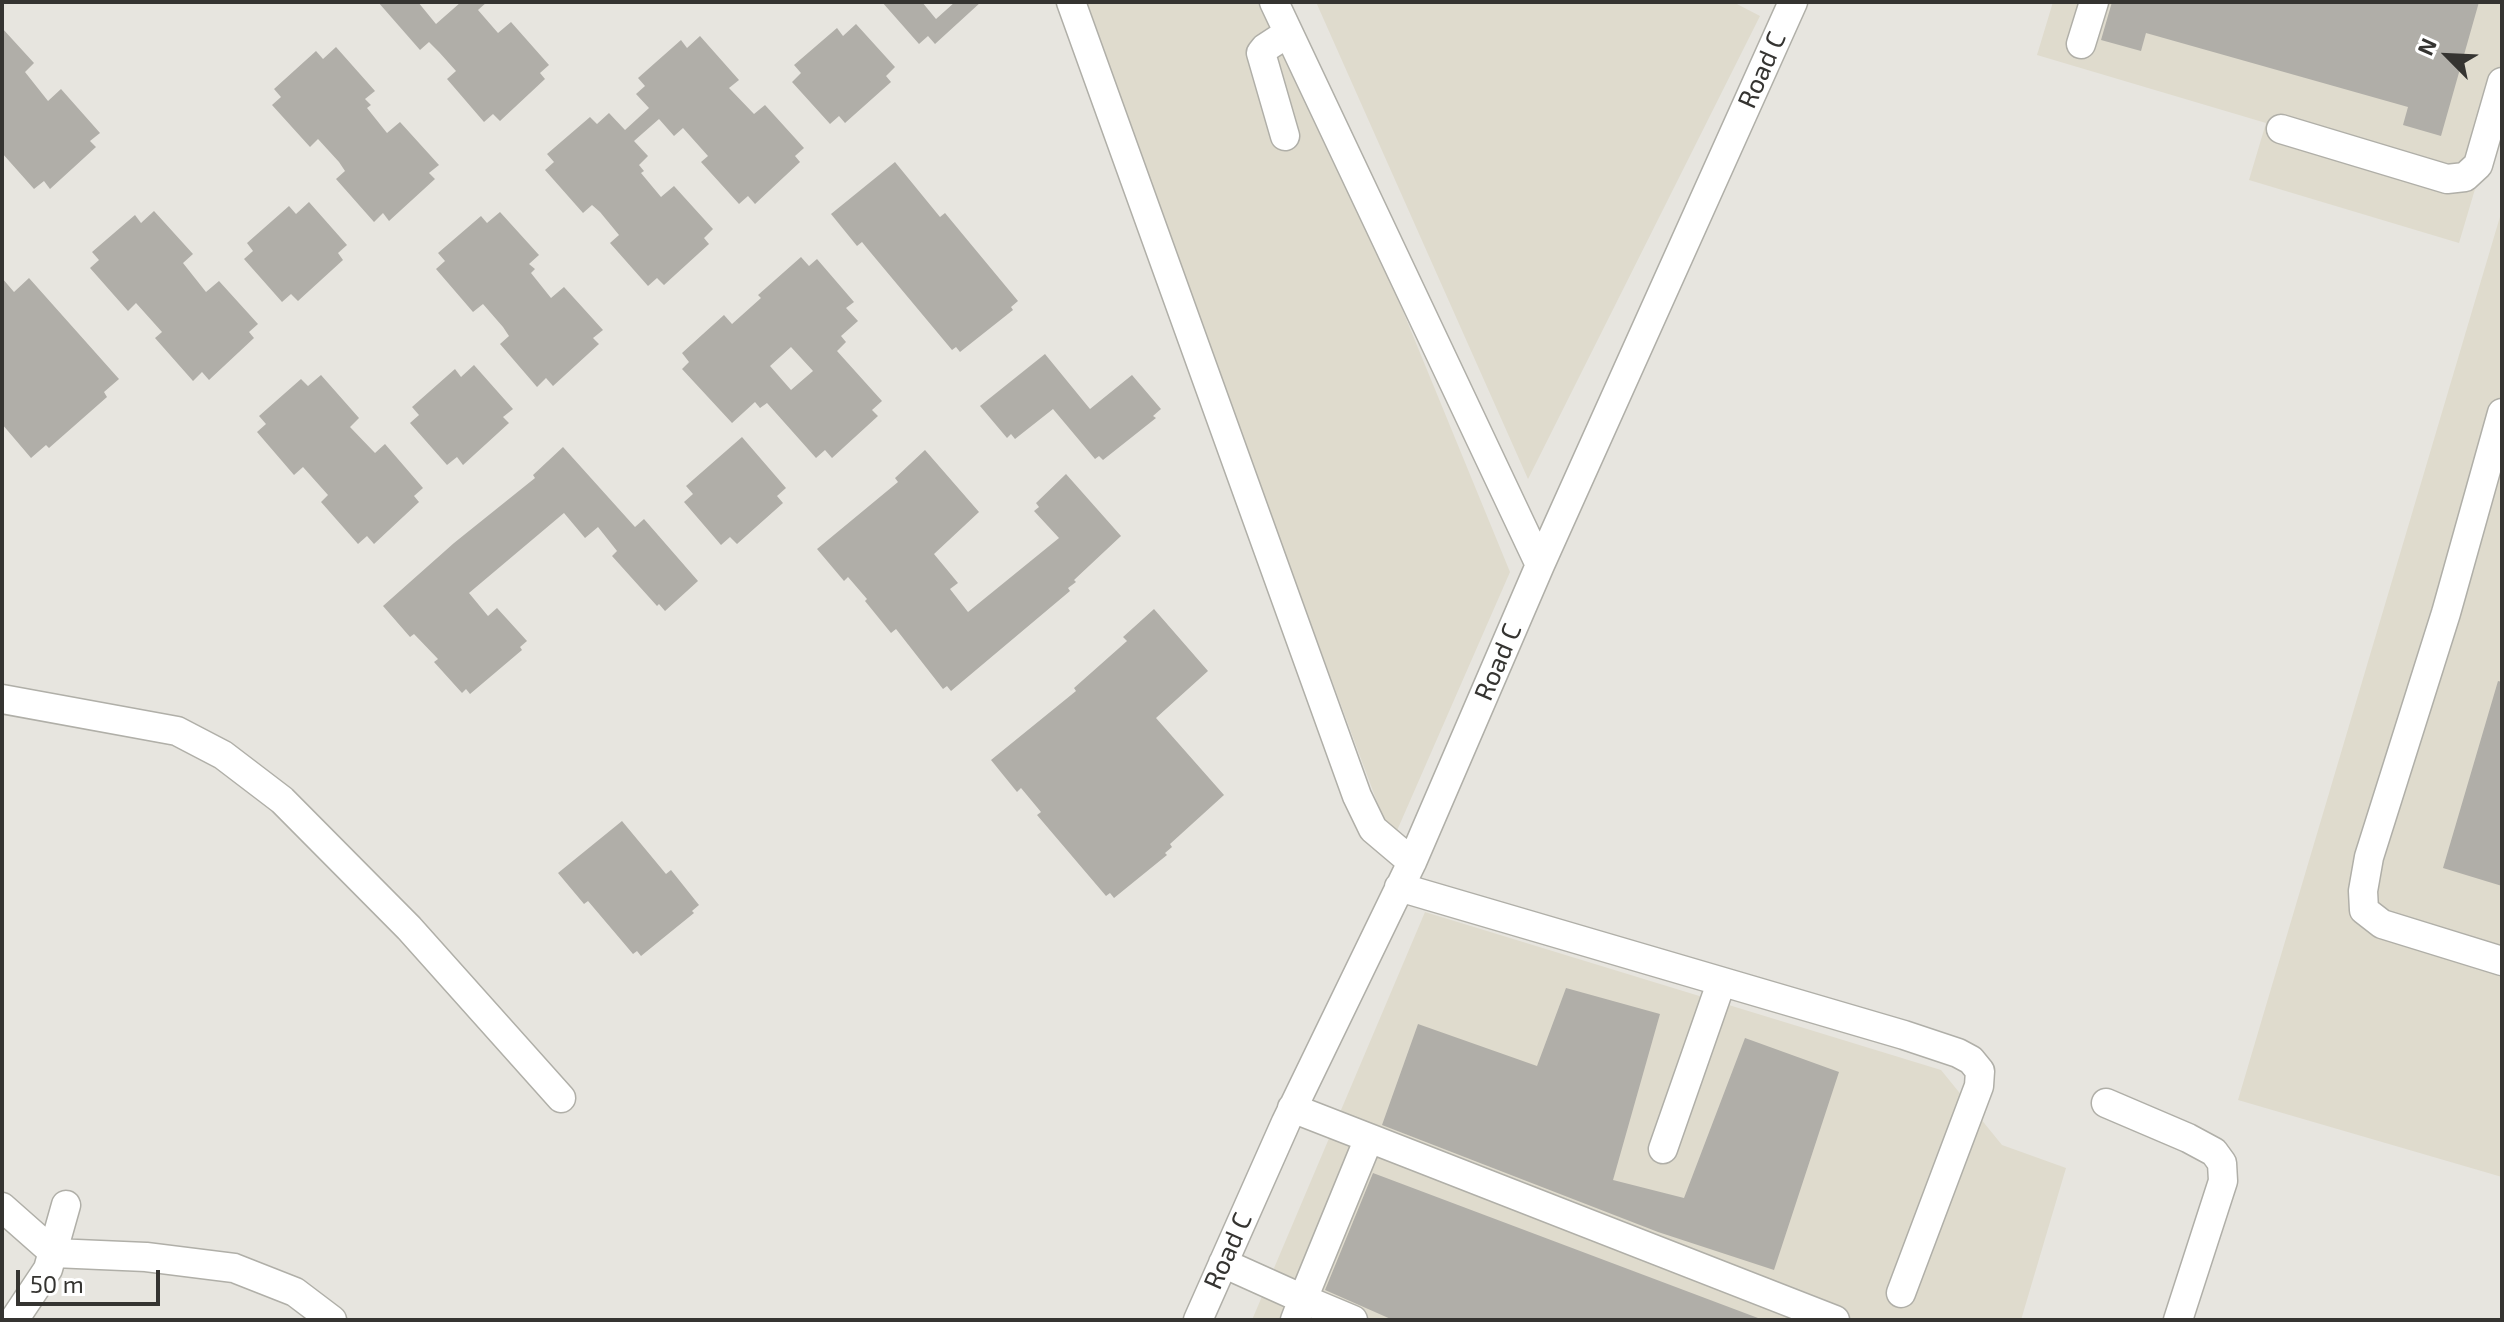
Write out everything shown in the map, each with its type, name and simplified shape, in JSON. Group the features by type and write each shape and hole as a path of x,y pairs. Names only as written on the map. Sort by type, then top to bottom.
{"street":[{"path":"1071,2 1357,796 1373,829 1406,874 1721,983 1958,1053 1971,1060 1980,1071 1979,1086 1901,1293"},
{"path":"1274,2 1540,565"},
{"name":"Road C","path":"1198,1320 1292,1108 1406,874 1540,565 1793,2"},
{"path":"2081,44 2094,2"},
{"path":"1285,136 1261,53 1288,33"},
{"path":"2281,129 2447,179 2465,177 2478,165 2502,82"},
{"path":"2502,413 2446,613 2369,857 2363,891 2364,910 2382,924 2502,961"},
{"path":"2,699 177,731 223,755 282,800 409,928 561,1098"},
{"path":"1663,1149 1721,983"},
{"path":"2106,1103 2188,1138 2214,1152 2222,1163 2223,1181 2178,1320"},
{"path":"1292,1108 1835,1320"},
{"path":"1299,1309 1369,1138"},
{"path":"14,1320 40,1284 54,1253 66,1205"},
{"path":"2,1207 54,1253 146,1257 234,1268 295,1292 332,1320"},
{"path":"1223,1263 1299,1309 1353,1320"}],"shaded area":[{"path":"1079,2 1276,2 1510,572 1392,842"},
{"path":"1316,2 1733,2 1760,16 1528,479"},
{"path":"2053,2 2502,2 2502,98 2459,243 2249,180 2266,123 2037,55"},
{"path":"2502,210 2502,1177 2238,1100"},
{"path":"1425,912 1941,1070 2002,1145 2066,1168 2021,1320 1252,1320"}],"building":[{"path":"378,2 418,2 436,24 461,2 487,2 478,10 498,33 511,22 549,65 540,73 545,79 500,121 493,114 484,122 447,79 456,71 429,42 420,50"},
{"path":"882,2 922,2 936,19 955,2 981,2 935,44 928,36 919,44"},
{"path":"2112,2 2479,2 2441,136 2403,125 2408,107 2146,33 2141,51 2101,40"},
{"path":"856,24 895,67 886,76 891,82 845,123 839,116 830,124 792,82 801,73 794,65 837,28 843,36"},
{"path":"2,28 34,63 25,72 48,101 61,89 100,133 90,141 96,147 50,189 44,181 34,189 2,153"},
{"path":"700,36 739,80 729,88 754,114 765,105 804,148 795,156 800,162 755,204 748,196 739,204 701,162 708,156 683,128 674,136 659,119 634,141 648,156 639,165 644,171 641,173 661,197 674,186 713,229 704,238 709,244 664,285 657,278 648,286 610,243 619,235 600,212 592,205 583,213 545,170 554,162 547,154 590,117 597,124 609,113 625,130 649,108 636,94 645,86 638,78 681,40 687,48"},
{"path":"336,47 375,91 365,99 371,105 367,108 387,133 400,122 439,165 429,173 435,179 389,221 383,213 374,222 336,179 345,171 339,162 318,139 310,147 272,105 281,97 274,89 316,51 323,59"},
{"path":"895,162 940,217 945,213 1018,301 1011,307 1013,310 960,352 956,347 952,350 862,242 857,246 831,214"},
{"path":"309,202 347,245 338,253 343,260 298,301 291,294 282,302 244,259 253,251 247,243 289,206 296,214"},
{"path":"154,211 193,254 183,263 206,292 219,281 258,324 249,332 254,338 209,380 202,372 193,381 155,338 162,332 136,303 128,311 90,268 99,260 92,252 135,215 141,223"},
{"path":"500,212 539,255 529,264 535,269 531,273 551,298 564,287 603,330 593,338 599,344 553,386 546,378 537,387 500,344 509,336 503,327 483,304 473,312 436,269 445,261 438,253 481,216 487,223"},
{"path":"801,257 809,266 817,259 854,302 846,308 858,321 841,336 846,342 837,351 882,401 872,410 878,416 832,458 825,450 816,458 767,403 760,408 755,402 732,423 682,369 689,362 682,353 724,315 732,324 761,298 758,295","holes":["791,347 813,371 791,390 770,366"]},
{"path":"2,278 14,292 29,278 119,379 104,392 107,397 49,448 46,445 31,458 2,424"},
{"path":"1045,354 1090,409 1132,375 1161,409 1153,416 1156,418 1103,460 1099,456 1095,459 1053,409 1015,439 1011,434 1007,438 980,406"},
{"path":"474,365 513,409 503,417 509,423 463,465 457,457 447,465 410,423 419,415 412,407 455,369 461,377"},
{"path":"321,375 359,418 350,427 375,453 385,444 423,488 414,496 419,502 374,544 367,536 358,544 321,502 328,495 303,467 294,475 257,432 266,424 259,416 301,379 308,386"},
{"path":"742,437 786,488 777,496 783,503 737,544 730,537 721,545 684,502 693,494 686,486"},
{"path":"563,447 635,527 644,519 698,581 665,611 612,556 617,551 598,527 585,538 564,513 469,593 488,616 497,608 527,641 520,647 522,650 470,694 466,689 462,693 434,662 438,659 414,634 410,637 383,606 454,543 535,478 533,475"},
{"path":"925,450 979,512 934,554 958,583 950,589 968,612 1059,538 1034,511 1039,507 1036,503 1066,474 1121,536 1074,580 1076,582 1068,588 1070,591 951,691 947,686 943,689 896,629 891,633 848,577 844,581 817,549 898,482 895,478"},
{"path":"1154,609 1208,671 1156,718 1224,795 1170,844 1172,847 1165,853 1167,855 1114,898 1110,893 1106,896 1037,815 1041,812 1021,788 1017,792 991,760 1076,691 1074,688 1127,641 1123,637"},
{"path":"2498,681 2502,682 2502,886 2443,868"},
{"path":"622,821 666,874 671,870 699,905 692,911 694,913 641,956 637,951 633,954 588,901 584,904 558,873"},
{"path":"1566,988 1660,1014 1613,1180 1684,1198 1745,1038 1839,1072 1774,1270 1658,1232 1382,1125 1418,1024 1537,1066"},
{"path":"1373,1173 1758,1320 1393,1320 1325,1290"}]}
